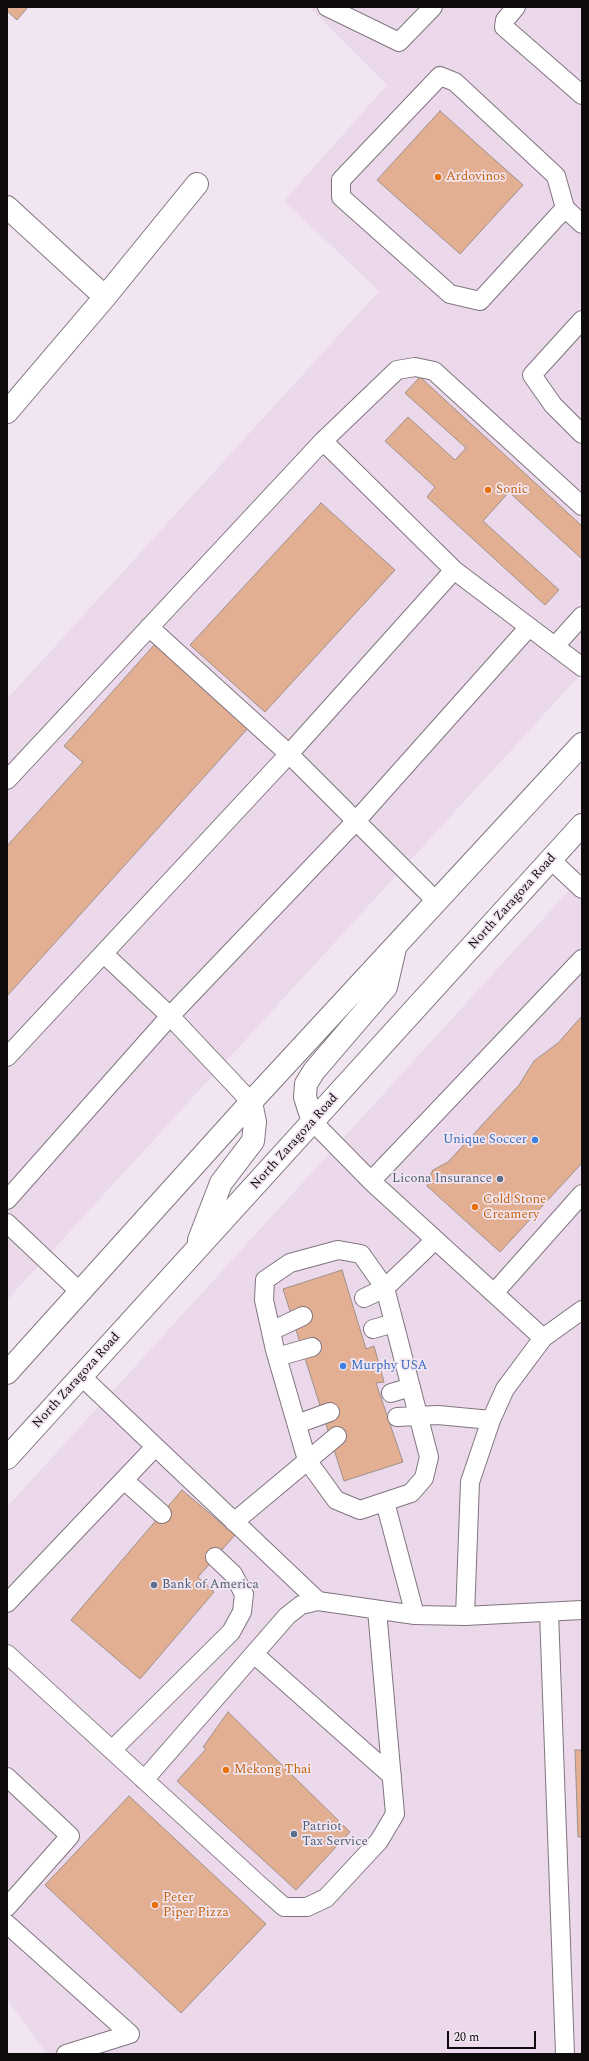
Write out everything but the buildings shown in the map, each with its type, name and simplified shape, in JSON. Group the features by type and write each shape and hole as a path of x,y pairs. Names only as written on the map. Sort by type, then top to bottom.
{"main road":[{"path":"7,412 105,297 197,184"},
{"path":"7,207 105,297"},
{"path":"7,1373 251,1102 582,744"},
{"name":"North Zaragoza Road","path":"7,1458 582,825"},
{"path":"313,1122 305,1097 306,1084 314,1071 386,987 395,947"},
{"path":"194,1252 221,1183 253,1141 254,1122 251,1102"}],"lane":[{"path":"327,7 348,11 399,42 433,7"},
{"path":"516,7 505,20 504,27 582,95"},
{"path":"565,208 480,301 450,294 341,197 341,180 440,76 455,82 556,176 565,208 582,224"},
{"path":"582,320 532,375 553,405 582,434"},
{"path":"7,780 323,441 397,370 415,367 434,371 582,506"},
{"path":"323,441 454,570 582,667"},
{"path":"7,1057 289,754 454,570"},
{"path":"555,646 582,616"},
{"path":"149,627 289,754 437,902"},
{"path":"7,1200 170,1016 356,820 529,627"},
{"path":"551,860 582,889"},
{"path":"104,954 170,1016 251,1102"},
{"path":"371,1181 582,959"},
{"path":"313,1122 371,1181 543,1338"},
{"path":"494,1293 582,1194"},
{"path":"7,1223 80,1292"},
{"path":"364,1298 385,1288 435,1240"},
{"path":"338,1250 361,1254 385,1288 429,1456 424,1478 411,1493 360,1510 336,1500 307,1460 270,1331 264,1300 266,1280 290,1263 338,1250"},
{"path":"465,1616 470,1482 491,1420 505,1389 543,1338 582,1310"},
{"path":"270,1331 303,1316"},
{"path":"373,1329 394,1323"},
{"path":"277,1357 312,1347"},
{"path":"81,1376 318,1601"},
{"path":"391,1393 411,1388"},
{"path":"297,1424 330,1412"},
{"path":"397,1417 438,1415 491,1420"},
{"path":"234,1522 337,1436"},
{"path":"7,1603 155,1447"},
{"path":"124,1480 162,1514"},
{"path":"385,1502 415,1615"},
{"path":"112,1750 231,1632 242,1612 244,1594 233,1574 215,1557"},
{"path":"144,1780 287,1616 301,1605 318,1601 415,1615 465,1616 582,1610"},
{"path":"7,1654 284,1906 307,1906 326,1898 379,1841 395,1814 377,1610"},
{"path":"549,1612 565,2054"},
{"path":"254,1654 392,1776"},
{"path":"7,1777 70,1836 7,1908"},
{"path":"7,1924 130,2034 66,2054"}],"shaded area":[{"path":"309,7 582,7 582,673 7,1300 7,699 379,291 284,201 387,85"},
{"path":"582,876 582,2054 47,2054 7,1999 7,1507"}],"place":[{"name":"Ardovinos","path":"438,177"},
{"name":"Sonic","path":"488,490"},
{"name":"Unique Soccer","path":"535,1140"},
{"name":"Licona Insurance","path":"500,1179"},
{"name":"Cold Stone Creamery","path":"475,1207"},
{"name":"Murphy USA","path":"343,1366"},
{"name":"Bank of America","path":"154,1585"},
{"name":"Mekong Thai","path":"226,1770"},
{"name":"Patriot Tax Service","path":"294,1834"},
{"name":"Peter Piper Pizza","path":"155,1905"}]}
